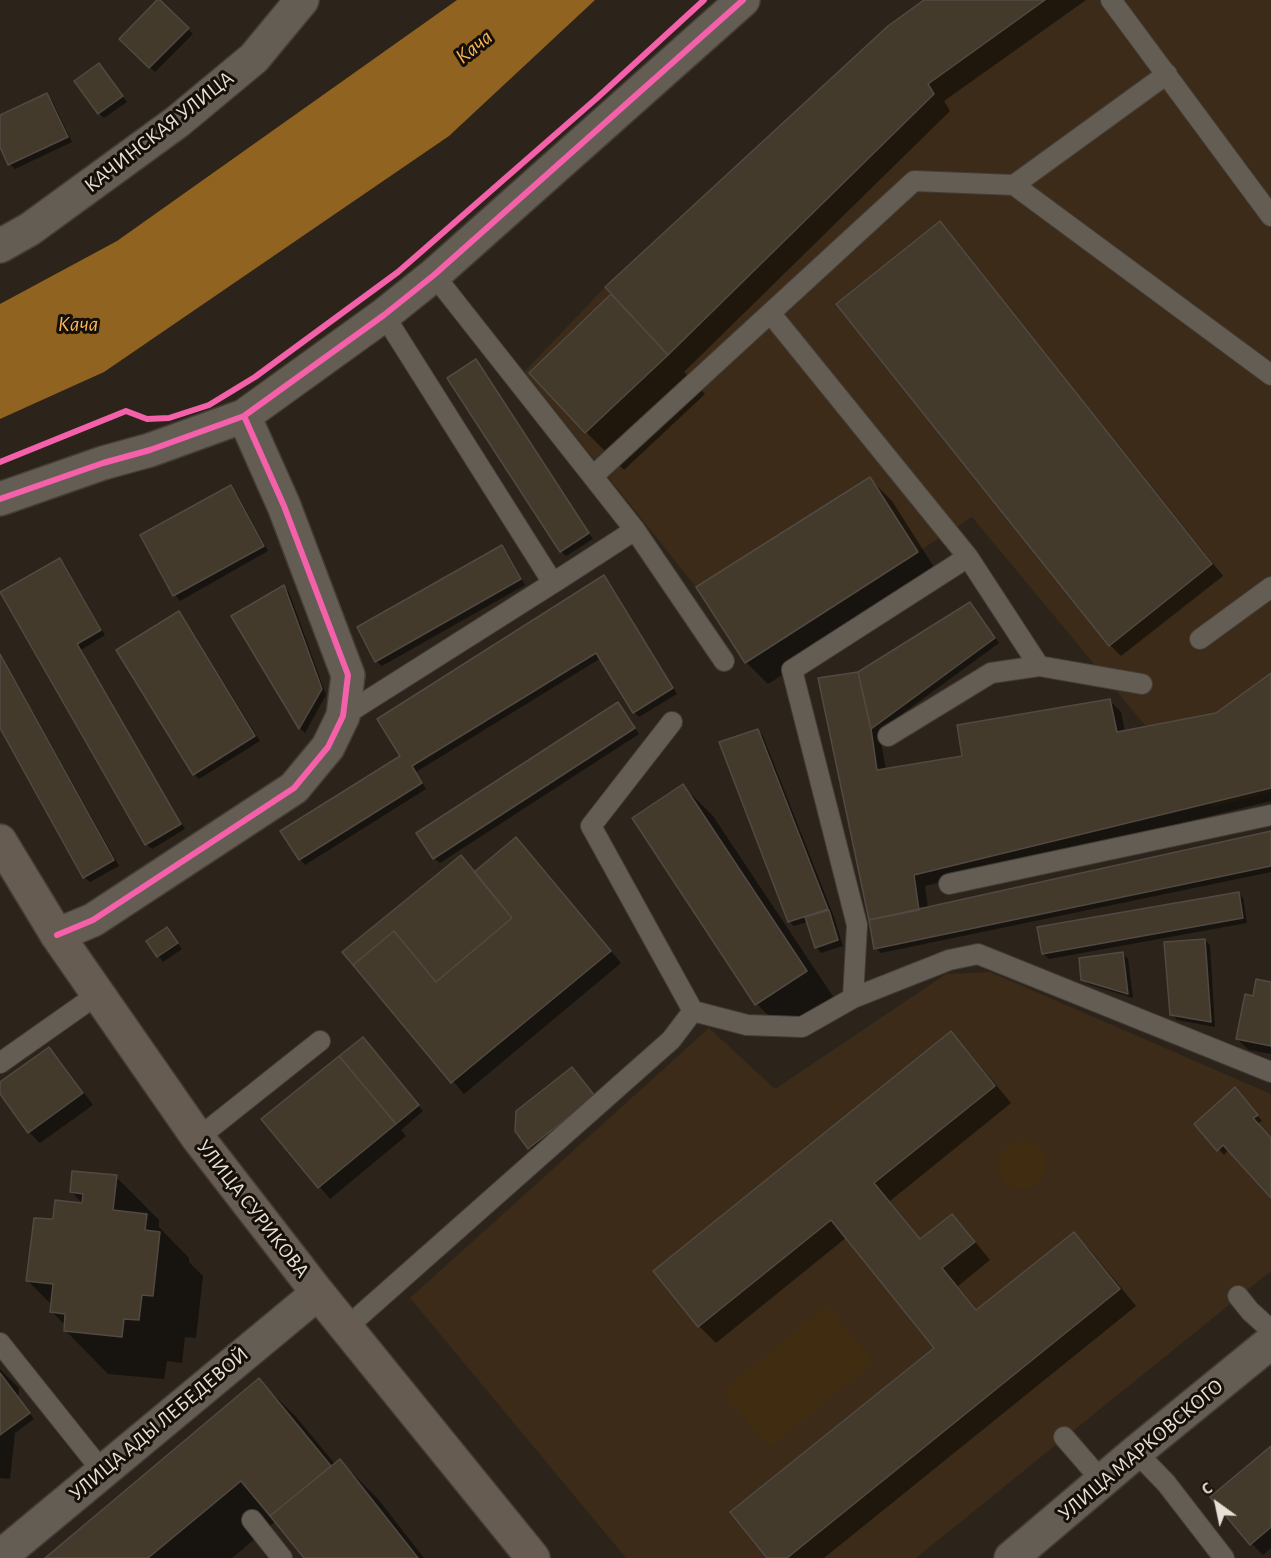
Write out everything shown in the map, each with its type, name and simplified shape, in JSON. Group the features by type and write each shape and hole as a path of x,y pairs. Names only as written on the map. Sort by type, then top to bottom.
{"main road":[{"name":"УЛИЦА СУРИКОВА","path":"0,842 57,936 198,1138 318,1293 533,1558"}],"street":[{"name":"КАЧИНСКАЯ УЛИЦА","path":"0,246 30,229 177,122 254,58 302,0"},
{"path":"0,499 103,463 150,450 244,416 384,315 434,275 743,0"},
{"path":"57,936 93,920 294,788 328,747 343,716 348,675 284,506 244,416"},
{"name":"УЛИЦА АДЫ ЛЕБЕДЕВОЙ","path":"0,1557 318,1293"},
{"name":"УЛИЦА МАРКОВСКОГО","path":"1011,1558 1271,1342"}],"lane":[{"path":"1111,0 1271,216"},
{"path":"1014,185 1167,74"},
{"path":"593,476 914,180 1014,185 1271,375"},
{"path":"434,275 635,530 724,661"},
{"path":"771,314 968,557 1039,666"},
{"path":"384,315 553,583"},
{"path":"343,716 635,530"},
{"path":"853,998 857,925 792,670 968,557"},
{"path":"1200,639 1271,587"},
{"path":"888,736 991,673 1039,666 1142,684"},
{"path":"672,722 591,826 693,1011 747,1024 802,1027 853,998 949,960 978,954 1271,1072"},
{"path":"949,884 1271,815"},
{"path":"0,1063 98,994"},
{"path":"346,1328 671,1040 693,1011"},
{"path":"198,1138 320,1041"},
{"path":"1239,1296 1250,1311 1271,1330"},
{"path":"0,1343 103,1472"},
{"path":"1064,1437 1102,1481"},
{"path":"1136,1452 1166,1483 1224,1558"},
{"path":"252,1520 282,1558"}],"shaded area":[{"path":"924,0 1271,0 1271,792 1213,807 972,517 745,663 696,587 524,372 605,287 888,26"},
{"path":"990,972 1271,1094 1271,1271 916,1558 626,1558 410,1298 709,1028 775,1089 946,974"},
{"path":"1022,1141 1039,1148 1046,1165 1039,1182 1022,1189 1005,1182 998,1165 1005,1148"},
{"path":"827,1306 873,1362 769,1447 723,1391"}],"water":[{"name":"Кача","path":"457,0 595,0 449,136 104,372 0,419 0,304 117,241"}],"building":[{"path":"157,0 160,0 189,28 149,68 119,39"},
{"path":"924,0 1045,0 928,84 934,94 668,355 605,287 888,26"},
{"path":"99,63 123,96 98,114 74,81"},
{"path":"47,93 68,137 8,165 0,147 0,115"},
{"path":"940,221 1212,564 1109,646 836,304"},
{"path":"611,294 668,355 585,433 529,373"},
{"path":"476,359 589,533 560,552 447,378"},
{"path":"870,477 918,552 745,663 696,587"},
{"path":"231,485 264,546 173,596 140,535"},
{"path":"502,545 521,579 375,662 357,627"},
{"path":"60,558 101,630 77,644 181,824 145,845 0,592"},
{"path":"604,575 673,688 633,713 596,653 412,766 422,783 299,860 280,831 400,756 377,719"},
{"path":"284,585 322,689 299,729 231,616"},
{"path":"970,602 995,638 871,729 858,672"},
{"path":"179,611 255,736 193,775 116,650"},
{"path":"0,654 114,860 83,878 0,728"},
{"path":"858,672 871,729 877,770 962,756 957,725 1110,699 1117,732 1216,713 1271,673 1271,788 914,875 919,910 869,920 818,678"},
{"path":"618,702 635,728 433,859 416,833"},
{"path":"758,729 828,909 788,922 719,742"},
{"path":"683,784 807,971 755,1005 632,818"},
{"path":"1271,831 1271,866 874,949 869,920"},
{"path":"516,837 611,951 451,1083 353,965 394,931 436,982 512,918 474,872"},
{"path":"461,855 512,918 436,982 394,931 353,965 342,952"},
{"path":"1239,892 1243,918 1042,954 1037,927"},
{"path":"829,910 838,940 815,948 805,917"},
{"path":"167,927 178,943 157,957 146,941"},
{"path":"1205,939 1211,1022 1170,1015 1164,942"},
{"path":"1123,952 1128,994 1081,980 1079,958"},
{"path":"1256,979 1271,982 1271,1046 1236,1039 1245,994 1253,996"},
{"path":"951,1031 995,1086 874,1183 920,1239 952,1214 975,1242 942,1268 976,1310 1074,1232 1120,1289 787,1558 767,1558 730,1512 934,1348 831,1220 698,1327 653,1271"},
{"path":"363,1037 419,1105 396,1124 339,1056"},
{"path":"49,1047 83,1093 28,1133 0,1094 0,1082"},
{"path":"339,1056 396,1124 318,1188 261,1119"},
{"path":"572,1067 595,1096 528,1149 515,1131 516,1111"},
{"path":"1235,1087 1258,1115 1253,1118 1271,1138 1271,1198 1223,1145 1217,1151 1194,1124"},
{"path":"72,1171 117,1175 113,1210 147,1214 145,1230 160,1232 153,1296 142,1295 139,1320 124,1319 122,1337 64,1331 65,1314 50,1312 53,1284 26,1281 34,1218 53,1219 55,1200 82,1203 83,1194 70,1192"},
{"path":"0,1373 30,1413 0,1435"},
{"path":"259,1378 331,1466 270,1516 241,1481 148,1558 45,1558"},
{"path":"1271,1446 1271,1527 1250,1545 1210,1497"},
{"path":"340,1459 418,1558 304,1558 270,1516"}],"cycle path":[{"path":"0,462 126,411 147,419 169,418 209,405 255,377 398,272 597,98 704,0"},
{"path":"0,499 103,463 150,450 244,416 384,315 434,275 743,0"},
{"path":"57,935 93,920 294,788 328,747 343,716 348,675 284,506 244,416"}]}
